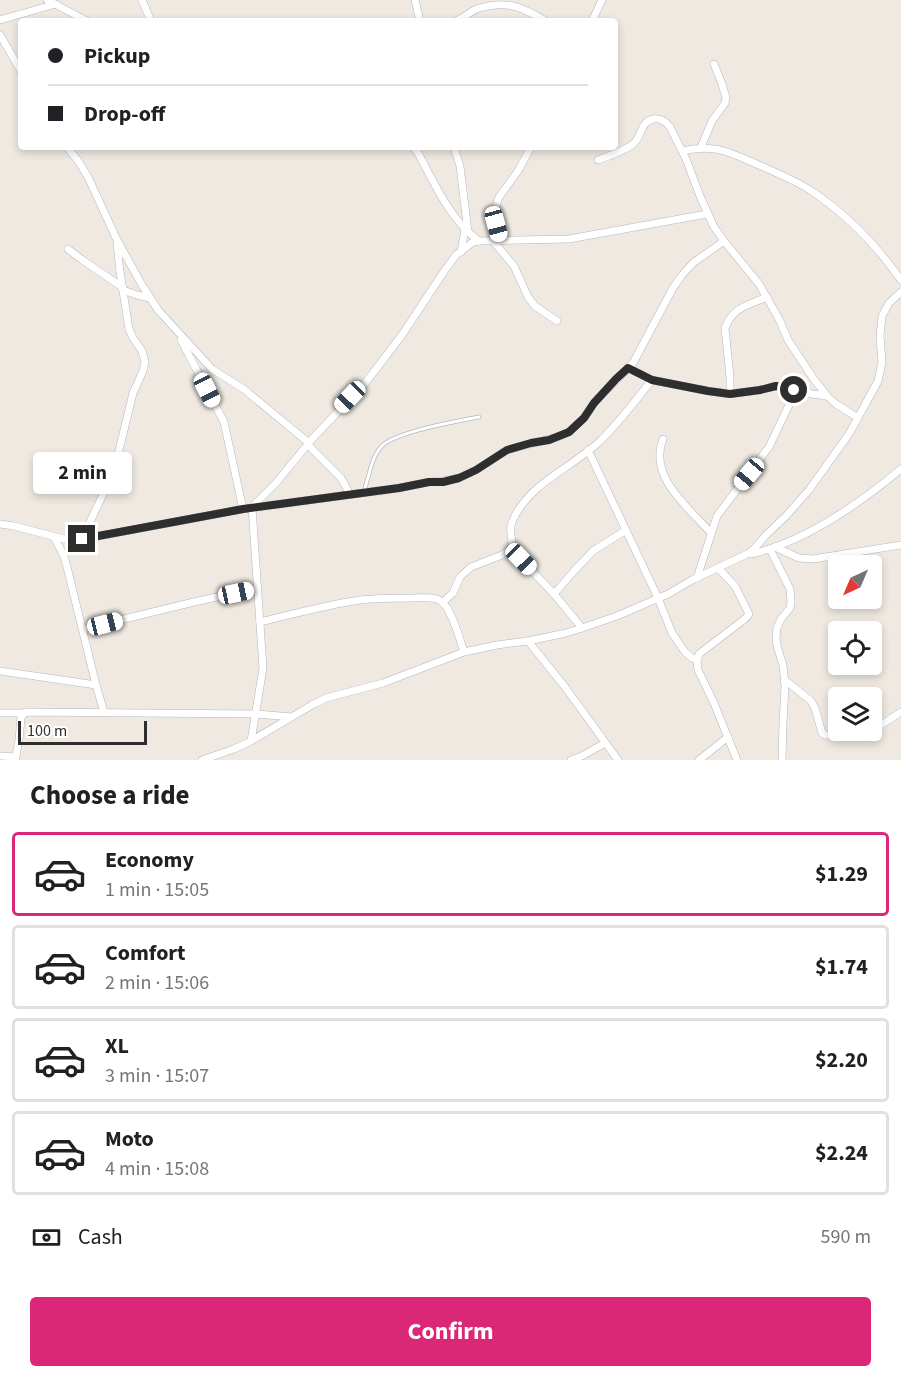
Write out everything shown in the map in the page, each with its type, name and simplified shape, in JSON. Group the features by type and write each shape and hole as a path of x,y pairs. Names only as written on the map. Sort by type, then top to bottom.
{"street":[{"path":"47,0 82,18"},
{"path":"142,0 150,18"},
{"path":"415,0 419,18"},
{"path":"593,18 602,0"},
{"path":"461,18 488,3 504,1 513,2 541,18"},
{"path":"0,20 56,4"},
{"path":"0,35 18,66"},
{"path":"701,147 712,121 726,98 714,64"},
{"path":"598,160 632,145 647,121 656,119 666,122 682,151 708,214 724,241 759,284 788,340 808,371 827,396 858,418"},
{"path":"682,151 701,147 733,152 809,190 828,203 856,228 901,280"},
{"path":"69,150 89,179 117,240 158,310 212,369 245,390 308,444 341,478 350,495"},
{"path":"416,150 444,200 466,230 479,241"},
{"path":"455,150 460,166 466,230 461,252"},
{"path":"529,150 518,171 499,197 495,212 496,240 514,266 528,297 535,306 557,321"},
{"path":"251,741 263,668 252,507 371,375 402,335 443,273 461,252 479,241 569,239 708,214"},
{"path":"82,539 114,471 133,393 145,362 142,351 132,338 129,329 117,240"},
{"path":"0,524 14,525 64,539 82,539 252,507 459,478 507,450 569,432 628,368 643,346 677,281 693,263 724,241"},
{"path":"68,249 122,288 150,298"},
{"path":"747,555 809,490 858,418 881,372 882,316 885,309 901,292"},
{"path":"730,394 725,328 732,314 766,297"},
{"path":"177,332 224,422 243,509"},
{"path":"628,368 652,380 730,394 776,386 827,396"},
{"path":"443,602 453,593 460,578 471,567 511,549 513,540 511,526 524,502 547,481 600,442 652,380"},
{"path":"697,578 717,516 769,447 794,390"},
{"path":"663,439 659,449 664,478 711,533"},
{"path":"588,450 675,639 685,652 697,660"},
{"path":"202,760 251,741 319,701 383,683 464,652 566,633 617,616 747,555 773,548 840,514 901,469"},
{"path":"554,594 593,551 626,530"},
{"path":"54,537 66,562 104,712"},
{"path":"773,548 799,558 813,560 901,545"},
{"path":"773,548 790,589 791,602 790,608 777,628 777,646 785,681 782,760"},
{"path":"511,549 554,594 582,628"},
{"path":"718,568 735,586 749,614 747,618 704,649 697,660 698,670 737,760"},
{"path":"83,629 258,588"},
{"path":"260,622 362,600 433,598 443,602 464,652"},
{"path":"528,641 618,760"},
{"path":"0,671 96,685"},
{"path":"785,681 811,701 822,733 828,735"},
{"path":"882,724 901,712"},
{"path":"0,713 257,714 291,717"},
{"path":"0,756 16,758 21,718 24,713"},
{"path":"699,760 728,737"},
{"path":"571,760 605,742"}],"lane":[{"path":"364,493 377,452 382,444 420,430 479,417"}],"route":[{"path":"82,539 243,509 459,478 507,450 549,440 569,432 628,368 662,383 730,394 776,386 794,390"}]}
